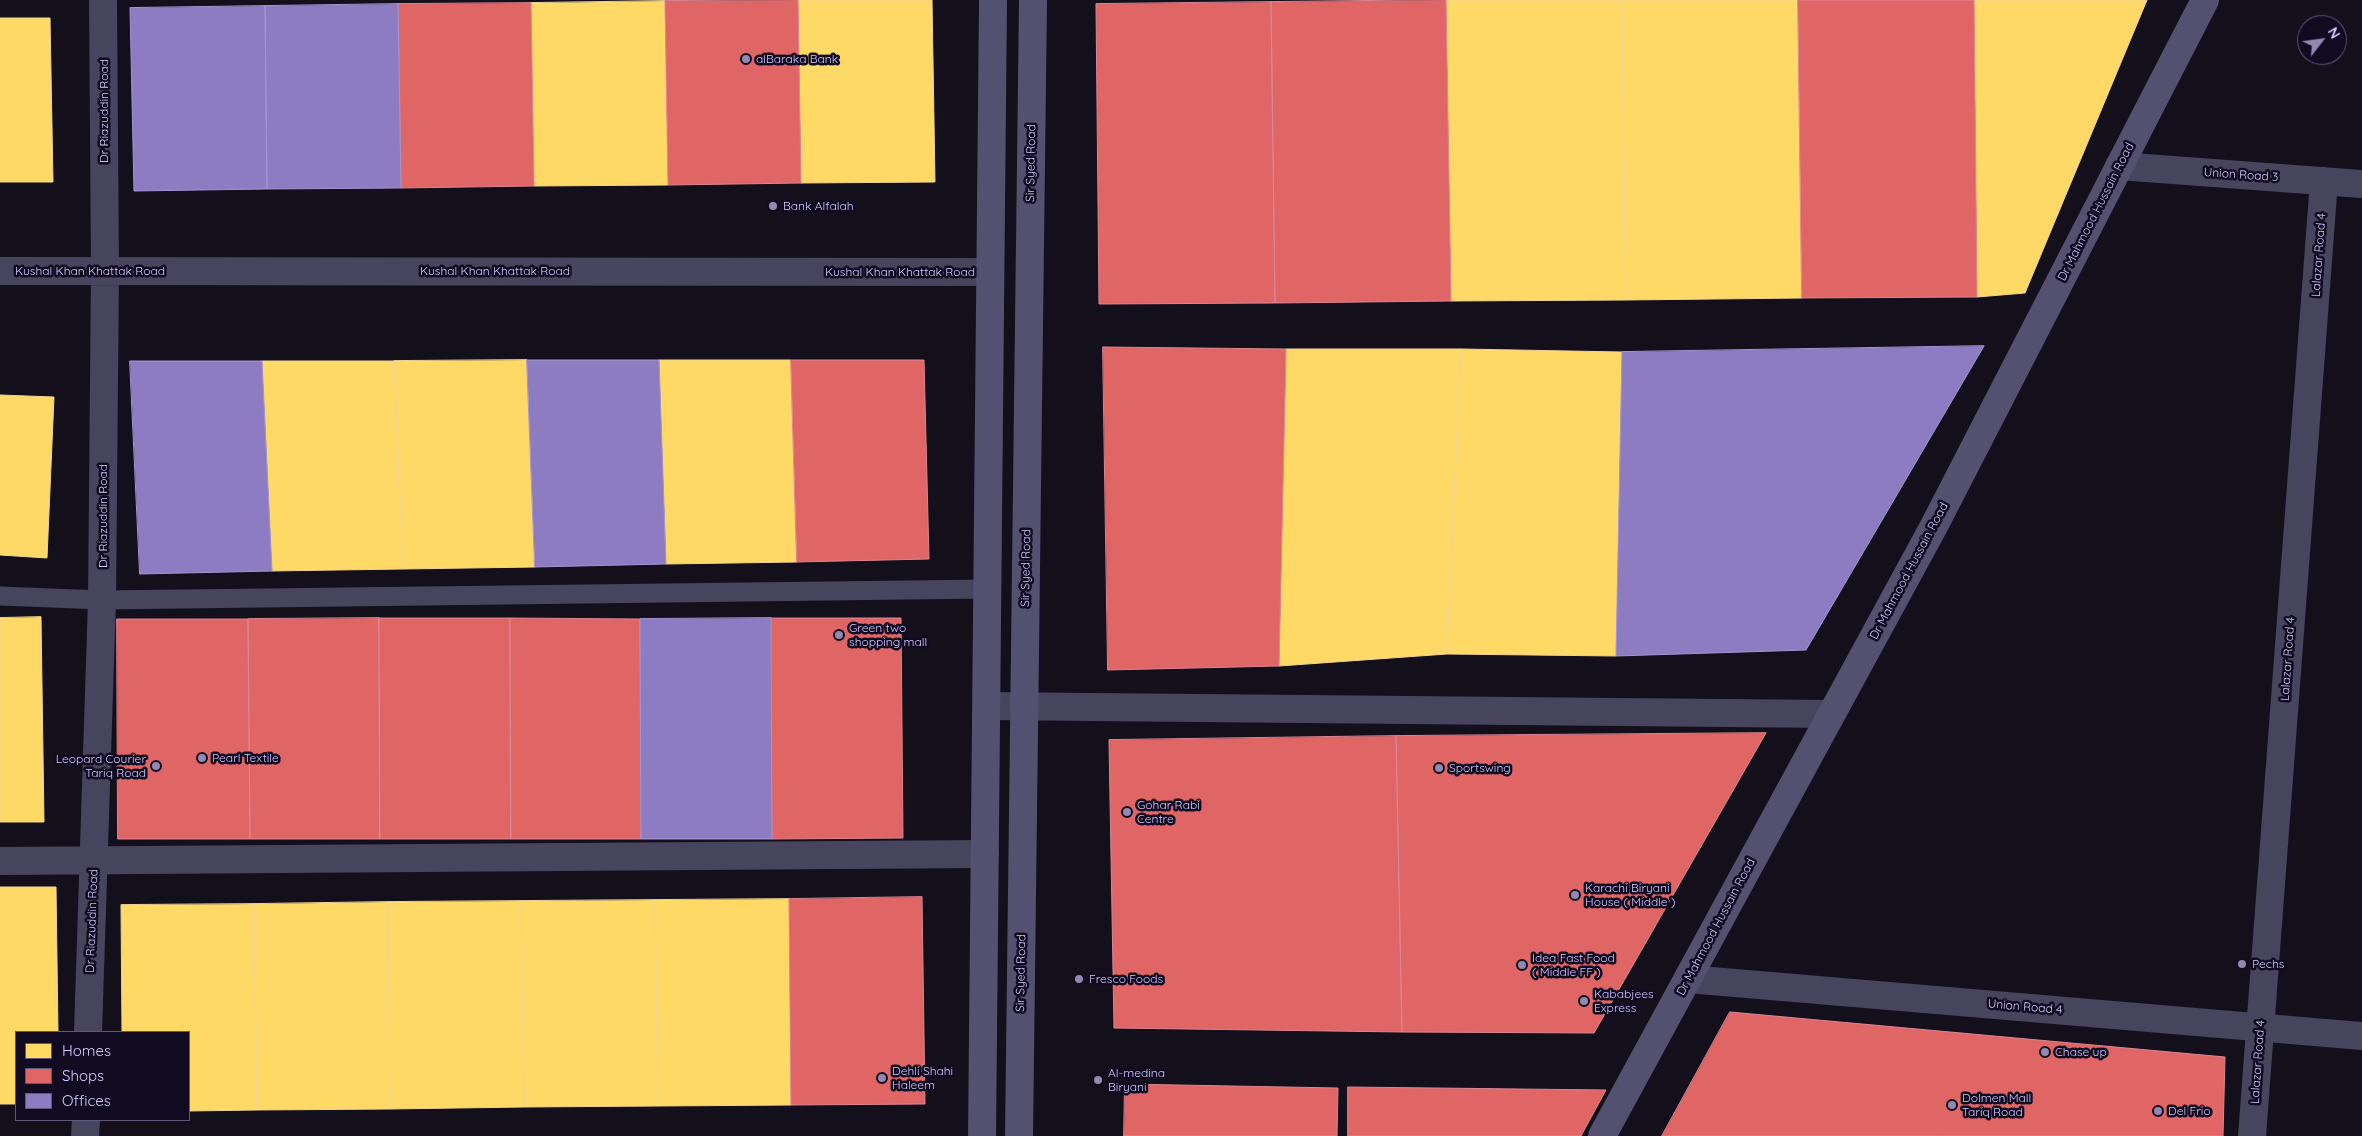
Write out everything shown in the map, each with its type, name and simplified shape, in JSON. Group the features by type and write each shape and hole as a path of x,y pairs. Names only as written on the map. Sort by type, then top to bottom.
{"main road":[{"path":"982,1136 993,0"},
{"name":"Sir Syed Road","path":"1019,1136 1033,0"},
{"name":"Dr Mahmood Hussain Road","path":"1602,1136 1934,526 2205,0"}],"street":[{"name":"Dr Riazuddin Road","path":"88,1031 102,600 105,270 103,0"},
{"name":"Union Road 3","path":"2119,166 2362,184"},
{"name":"Lalazar Road 4","path":"2252,1136 2324,181"},
{"name":"Kushal Khan Khattak Road","path":"0,272 105,270 990,272"},
{"path":"987,706 1831,714"},
{"path":"0,861 985,854"},
{"name":"Union Road 4","path":"1688,979 2362,1036"},
{"path":"85,1136 86,1121"}],"lane":[{"path":"0,596 102,600 988,589"}],"building: Homes":[{"path":"798,0 932,0 935,182 801,183"},
{"path":"1446,0 1622,0 1626,300 1451,301"},
{"path":"1622,0 1798,0 1802,298 1626,300"},
{"path":"1974,0 2147,0 2025,293 1977,297"},
{"path":"665,1 668,185 534,186 531,3"},
{"path":"0,18 50,18 53,182 0,182"},
{"path":"1286,349 1461,349 1447,654 1279,666"},
{"path":"1461,349 1622,352 1616,656 1447,654"},
{"path":"527,360 535,567 403,569 394,361"},
{"path":"659,360 791,360 797,562 666,564"},
{"path":"262,361 394,361 403,569 272,571"},
{"path":"0,395 54,397 47,558 0,555"},
{"path":"41,617 44,822 0,822 0,618"},
{"path":"0,887 56,887 58,1031 15,1031 15,1104 0,1104"},
{"path":"789,899 791,1105 658,1106 655,900"},
{"path":"655,900 658,1106 524,1107 521,901"},
{"path":"521,901 524,1107 390,1109 388,902"},
{"path":"388,902 390,1109 257,1110 254,904"},
{"path":"254,904 257,1110 190,1111 190,1031 122,1031 121,905"}],"building: Shops":[{"path":"798,0 801,183 668,185 665,1"},
{"path":"1446,0 1451,301 1275,303 1271,2"},
{"path":"1798,0 1974,0 1977,297 1802,298"},
{"path":"1271,2 1275,303 1099,304 1096,4"},
{"path":"531,3 534,186 401,188 398,4"},
{"path":"1103,347 1286,349 1279,666 1108,670"},
{"path":"791,360 924,360 929,559 797,562"},
{"path":"379,618 510,618 511,839 380,839"},
{"path":"379,618 380,839 250,839 248,619"},
{"path":"510,618 640,619 641,839 511,839"},
{"path":"771,618 901,618 903,838 772,839"},
{"path":"117,619 248,619 250,839 118,839"},
{"path":"1766,733 1594,1033 1402,1032 1396,736"},
{"path":"1396,736 1402,1032 1114,1028 1109,740"},
{"path":"922,897 925,1104 791,1105 789,899"},
{"name":"Dolmen Mall Tariq Road","path":"1730,1012 2225,1057 2223,1136 1662,1136"},
{"path":"1125,1084 1338,1088 1337,1136 1124,1136"},
{"path":"1348,1087 1606,1090 1581,1136 1348,1136"}],"building: Offices":[{"path":"398,4 401,188 267,189 265,6"},
{"path":"265,6 267,189 134,191 130,8"},
{"path":"1984,346 1806,650 1616,656 1622,352"},
{"path":"527,360 659,360 666,564 535,567"},
{"path":"130,361 262,361 272,571 140,574"},
{"path":"771,618 772,839 641,839 640,619"}],"place":[{"name":"alBaraka Bank","path":"746,59"},
{"name":"Bank Alfalah","path":"773,206"},
{"name":"Green two shopping mall","path":"839,635"},
{"name":"Pearl Textile","path":"202,758"},
{"name":"Leopard Courier Tariq Road","path":"156,766"},
{"name":"Sportswing","path":"1439,768"},
{"name":"Gohar Rabi Centre","path":"1127,812"},
{"name":"Karachi Biryani House ( Middle )","path":"1575,895"},
{"name":"Pechs","path":"2242,964"},
{"name":"Idea Fast Food ( Middle FF )","path":"1522,965"},
{"name":"Fresco Foods","path":"1079,979"},
{"name":"Kababjees Express","path":"1584,1001"},
{"name":"Chase up","path":"2045,1052"},
{"name":"Dehli Shahi Haleem","path":"882,1078"},
{"name":"Al-medina Biryani","path":"1098,1080"},
{"name":"Dolmen Mall Tariq Road","path":"1952,1105"},
{"name":"Del Frio","path":"2158,1111"}]}
